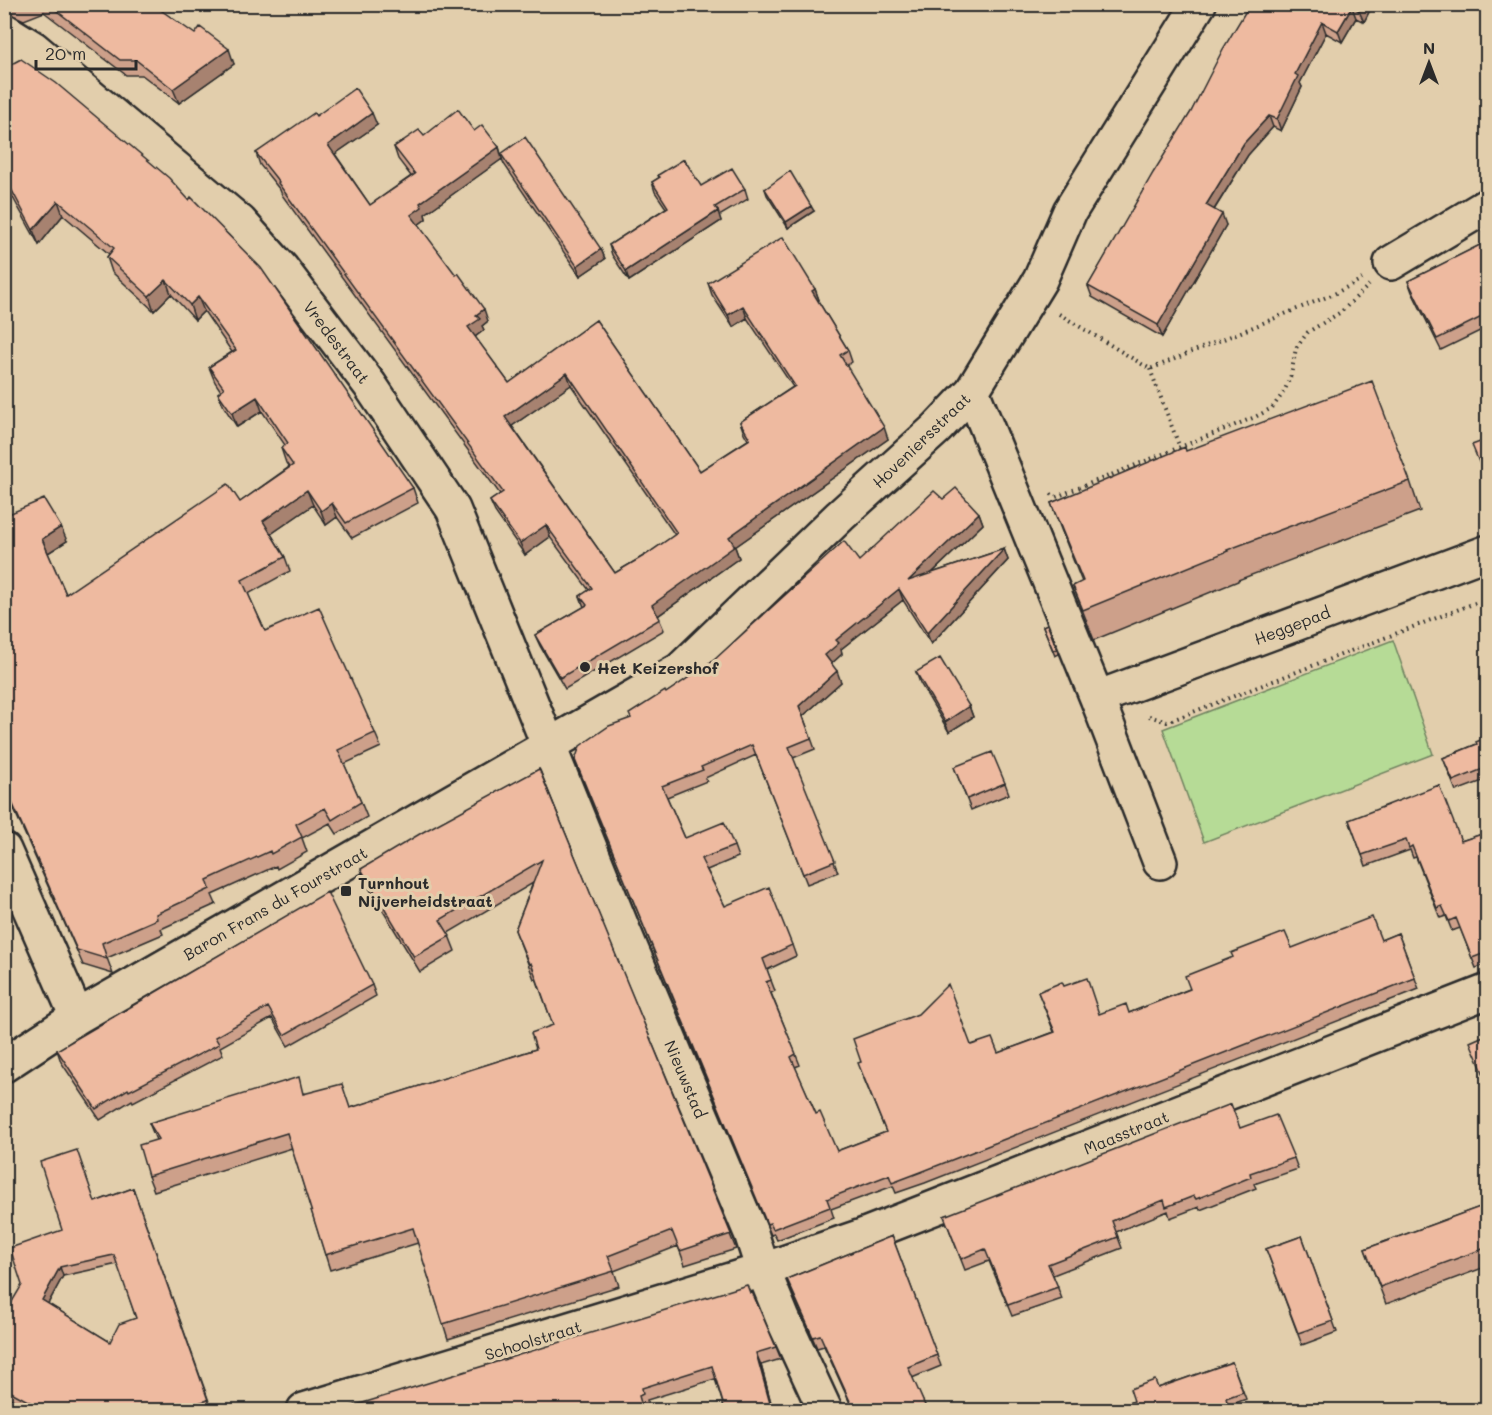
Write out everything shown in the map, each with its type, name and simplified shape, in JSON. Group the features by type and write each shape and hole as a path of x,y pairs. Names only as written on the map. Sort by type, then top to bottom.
{"street":[{"name":"Hoveniersstraat","path":"549,746 680,670 840,516 937,428 972,391 1040,280 1070,211 1200,4"},
{"name":"Vredestraat","path":"4,30 33,48 240,222 282,269 370,385 453,509 549,746"},
{"path":"4,66 33,48"},
{"path":"1391,263 1488,205"},
{"path":"972,391 1097,698 1160,862"},
{"name":"Heggepad","path":"1097,698 1488,552"},
{"name":"Baron Frans du Fourstraat","path":"4,1065 77,1017 549,746"},
{"name":"Nieuwstad","path":"549,746 624,932 751,1233 763,1270 825,1410"},
{"path":"4,850 77,1017"},
{"name":"Maasstraat","path":"763,1270 862,1236 1488,991"},
{"name":"Schoolstraat","path":"304,1410 763,1270"}],"path":[{"path":"1150,369 1334,294 1391,263"},
{"path":"1048,491 1056,497 1180,448 1272,408 1284,392 1291,375 1296,348 1308,332 1341,312 1391,263"},
{"path":"1030,296 1150,369 1180,448"},
{"path":"1147,715 1167,722 1488,598"}],"green space":[{"path":"1393,640 1433,754 1204,842 1163,729"}],"building":[{"path":"48,4 152,4 195,34 200,27 229,49 173,89 136,60 120,60"},
{"path":"1250,4 1363,4 1359,11 1352,7 1338,31 1322,22 1295,74 1298,76 1277,119 1269,116 1244,143 1206,205 1222,214 1158,325 1088,286 1191,112 1223,49"},
{"path":"21,59 56,83 169,178 189,200 191,197 261,268 413,488 346,523 332,503 321,511 307,490 263,521 285,557 242,580 265,631 319,607 375,733 338,750 361,802 332,820 325,808 296,824 302,837 271,854 270,851 207,880 210,889 156,914 157,919 102,943 107,959 77,950 4,784 4,516 44,499 61,527 42,539 66,594 228,484 240,502 293,465 281,448 288,443 257,397 232,413 218,393 224,388 209,367 236,350 198,297 190,305 166,280 149,296 107,257 114,248 58,201 33,230 7,181 4,183 4,68"},
{"path":"1488,63 1488,78 1481,66"},
{"path":"355,88 372,113 328,145 370,205 415,174 394,147 419,130 424,136 458,109 474,131 482,125 499,147 420,203 422,207 411,215 484,309 476,315 480,319 468,327 509,383 596,320 700,471 750,439 740,422 795,386 743,306 728,315 708,283 783,237 815,289 812,291 848,350 840,355 884,427 729,537 735,546 652,605 660,619 560,678 535,635 587,605 580,596 592,588 546,525 520,543 490,501 503,492 256,153 314,113 316,116","holes":["567,373 677,533 615,573 505,417"]},
{"path":"525,137 601,249 577,266 501,154"},
{"path":"684,159 701,186 732,168 745,189 715,207 718,211 626,271 609,245 668,207 652,182 660,177 658,175"},
{"path":"790,171 811,206 786,222 765,189"},
{"path":"1488,241 1488,314 1437,339 1408,281"},
{"path":"1372,381 1410,481 1227,550 1083,610 1073,586 1083,581 1051,503 1185,447 1186,451"},
{"path":"1488,439 1488,484 1472,445"},
{"path":"956,488 979,513 908,581 1004,549 927,633 899,589 836,640 839,643 825,655 837,671 799,706 811,738 789,747 835,861 803,874 752,745 701,767 703,770 662,786 685,838 724,822 734,846 701,859 725,906 769,887 792,945 763,959 771,980 766,982 796,1054 791,1057 816,1114 820,1112 837,1151 886,1132 858,1063 861,1062 853,1039 918,1014 948,984 971,1045 992,1038 998,1053 1055,1032 1038,992 1062,982 1064,986 1087,978 1099,1014 1126,1004 1129,1013 1190,989 1185,976 1233,957 1231,953 1285,932 1292,948 1372,917 1381,940 1398,933 1415,978 892,1183 889,1175 827,1199 830,1207 773,1229 770,1223 767,1224 575,760 580,746 609,726 631,718 629,714 665,691 666,693 713,661 844,541 859,561 934,491 943,499"},
{"path":"1047,624 1057,649 1053,650 1043,626"},
{"path":"940,658 969,706 945,722 916,672"},
{"path":"1488,737 1488,767 1453,781 1443,758"},
{"path":"992,752 1005,783 967,799 954,767"},
{"path":"539,769 731,1234 680,1251 672,1231 608,1256 614,1271 443,1324 413,1228 325,1255 287,1133 148,1176 139,1145 159,1139 149,1123 299,1077 303,1094 342,1084 350,1108 536,1049 531,1033 553,1025 531,963 529,964 515,930 542,860 440,920 450,936 414,957 361,869 423,832"},
{"path":"1439,785 1461,841 1488,832 1488,952 1472,958 1456,918 1449,921 1442,906 1437,908 1412,846 1409,848 1406,840 1362,855 1349,820"},
{"path":"327,892 372,985 284,1035 268,1007 215,1037 219,1044 129,1091 128,1089 96,1109 57,1050"},
{"path":"1488,1034 1488,1084 1470,1042"},
{"path":"1231,1104 1240,1128 1276,1115 1294,1158 1250,1173 1251,1177 1196,1199 1194,1196 1166,1207 1164,1200 1112,1221 1118,1237 1048,1264 1058,1287 1008,1305 985,1249 961,1259 944,1216"},
{"path":"77,1150 95,1202 133,1188 208,1400 175,1410 44,1410 4,1388 4,1315 22,1285 10,1248 62,1230 40,1162","holes":["114,1255 136,1318 119,1324 110,1342 42,1300 60,1267"]},
{"path":"1488,1204 1488,1247 1380,1287 1365,1249"},
{"path":"892,1236 937,1355 908,1367 927,1410 854,1410 820,1335 813,1337 787,1279"},
{"path":"1302,1236 1333,1321 1298,1333 1266,1249"},
{"path":"747,1285 776,1347 756,1353 771,1407 779,1405 780,1410 725,1410 712,1366 642,1388 643,1394 639,1396 643,1410 340,1410"},
{"path":"1232,1362 1243,1392 1226,1398 1229,1409 1109,1410 1134,1401 1130,1389 1155,1380 1158,1388"}],"place":[{"name":"Het Keizershof","path":"585,667"},
{"name":"Turnhout Nijverheidstraat","path":"346,891"}]}
